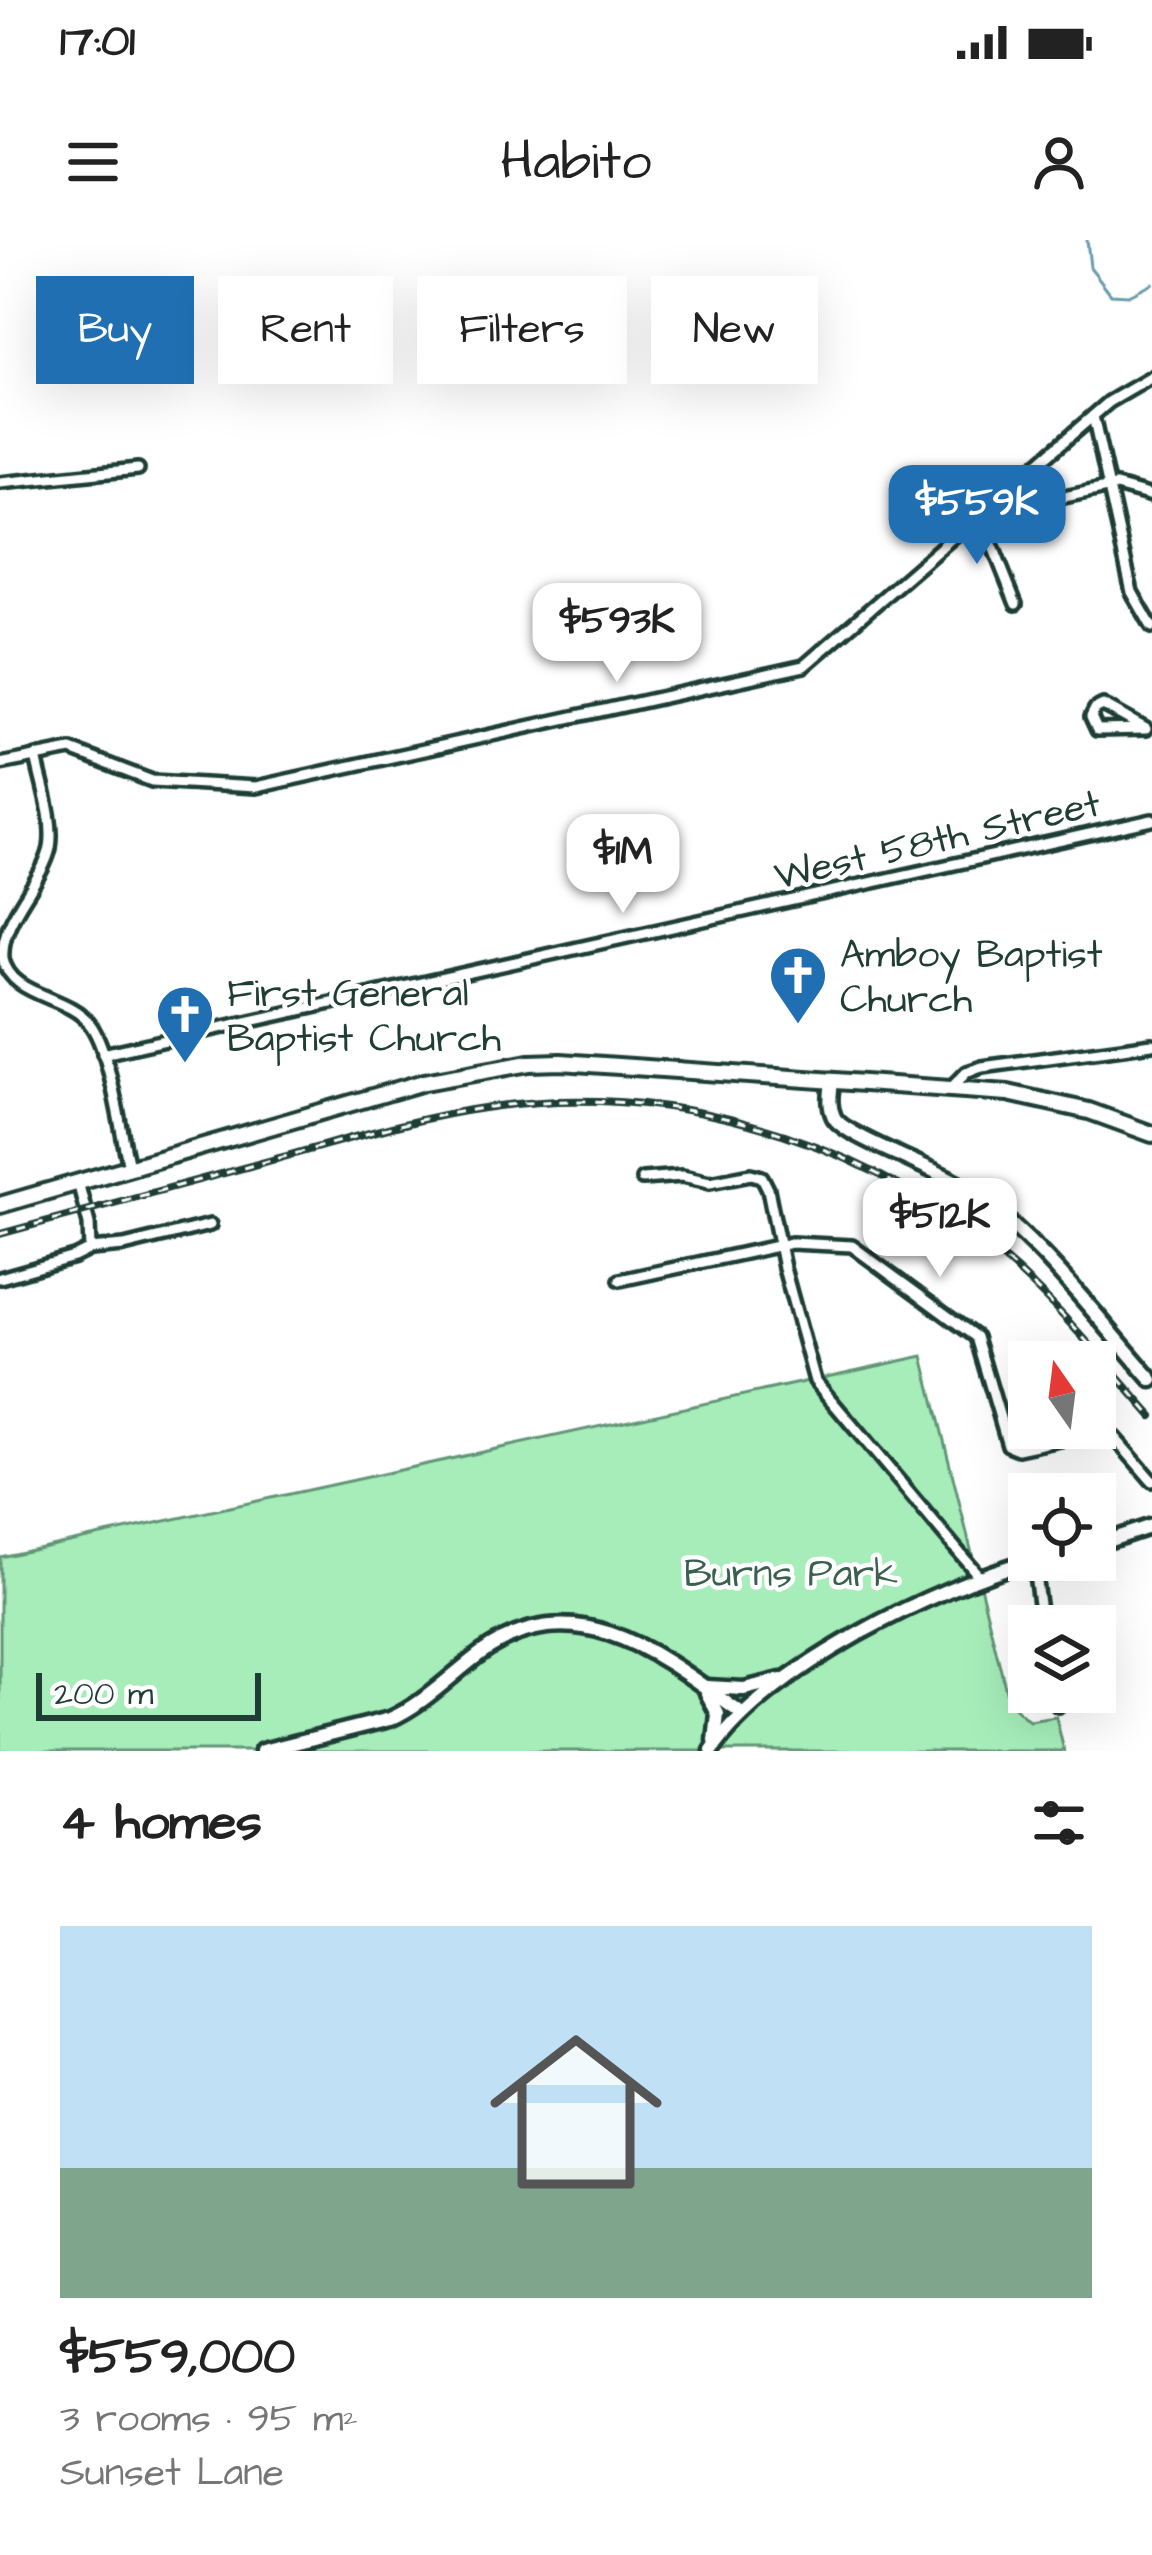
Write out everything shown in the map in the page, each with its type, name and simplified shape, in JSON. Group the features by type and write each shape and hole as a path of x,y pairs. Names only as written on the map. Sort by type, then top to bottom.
{"main road":[{"path":"0,1205 424,1082 529,1063 951,1088 1064,1104 1152,1134"}],"street":[{"path":"0,764 71,750 152,781 256,787 801,667 1093,416 1126,389 1152,376"},
{"path":"1093,416 1132,592 1152,627"},
{"path":"0,482 138,469"},
{"path":"1036,503 1109,488 1152,496"},
{"path":"980,514 1016,604"},
{"path":"1106,705 1149,730 1099,730 1090,717 1106,705"},
{"path":"36,756 51,840 43,865 7,929 3,961 19,982 80,1012 93,1028 129,1166"},
{"name":"West 58th Street","path":"103,1054 1152,820"},
{"path":"951,1088 967,1072 982,1066 1152,1044"},
{"path":"832,1080 831,1107 839,1124 937,1170 992,1208 1033,1246 1152,1380"},
{"path":"642,1179 762,1177 814,1381 979,1576"},
{"path":"79,1182 90,1249"},
{"path":"0,1277 90,1249 124,1246 210,1225"},
{"path":"620,1280 811,1241 852,1246 968,1328 979,1342 1012,1448 1102,1431 1115,1438 1152,1481"},
{"path":"1116,1538 1152,1526"},
{"path":"712,1751 742,1714 794,1676 917,1603 1008,1567"},
{"path":"262,1751 399,1715 499,1642 543,1625 569,1624 614,1633 742,1714"},
{"path":"704,1686 744,1689 794,1676"},
{"path":"704,1686 718,1714 712,1751"}],"green space":[{"name":"Burns Park","path":"923,1356 1008,1713 1020,1713 1029,1721 1056,1717 1064,1751 0,1751 0,1557"}],"waterway":[{"path":"1087,240 1090,267 1111,294 1128,295 1152,283"}],"railway":[{"path":"0,1234 457,1112 551,1102 619,1102 685,1110 751,1124 814,1146 875,1173 933,1207 1032,1285 1152,1416"}],"place":[{"name":"Amboy Baptist Church","path":"798,1026"},
{"name":"First General Baptist Church","path":"185,1065"}]}
